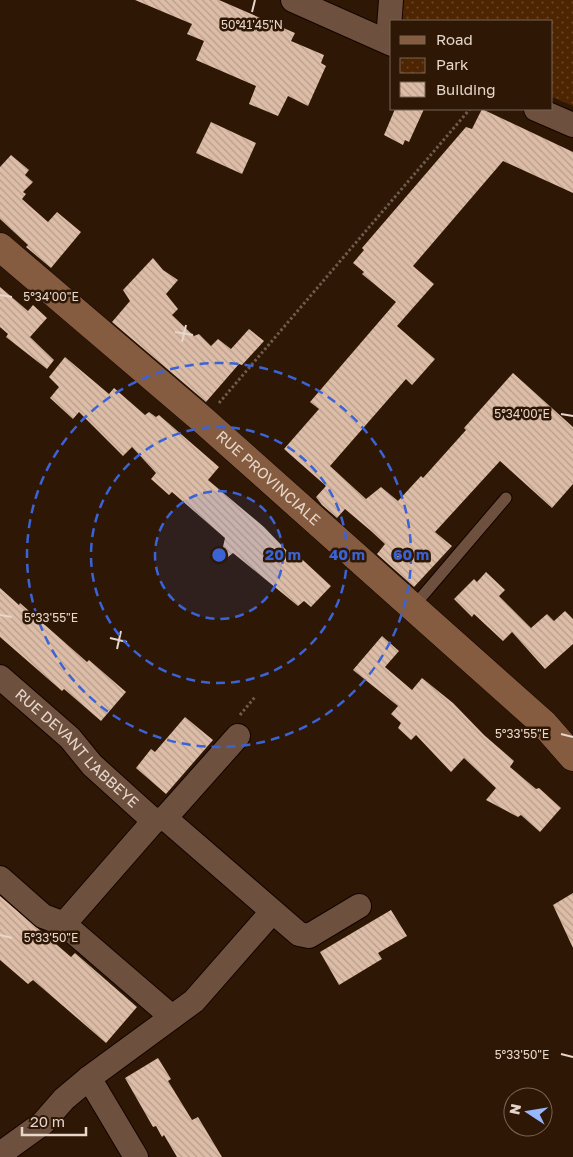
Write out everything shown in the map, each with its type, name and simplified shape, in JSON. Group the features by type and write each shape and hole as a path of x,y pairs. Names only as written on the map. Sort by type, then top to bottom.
{"main road":[{"name":"RUE PROVINCIALE","path":"0,247 204,421 544,724 573,756"}],"street":[{"path":"293,0 390,43"},
{"path":"391,0 391,20"},
{"path":"538,110 573,125"},
{"name":"RUE DEVANT L'ABBEYE","path":"0,677 70,738 92,765 299,934 309,936 359,906"},
{"path":"64,924 238,736"},
{"path":"0,878 43,916 64,924 172,1017"},
{"path":"0,1154 43,1122 64,1099 89,1078 194,1001 272,912"},
{"path":"89,1078 136,1157"}],"lane":[{"path":"413,607 506,498"}],"path":[{"path":"204,421 469,110"}],"green space":[{"path":"401,0 573,0 573,106 553,97 553,20 400,20"}],"building":[{"path":"135,0 219,0 295,33 291,41 324,55 321,63 326,66 308,106 288,96 278,116 249,104 256,86 196,60 204,41 187,34 192,24"},
{"path":"395,110 424,110 409,142 405,140 403,145 384,135"},
{"path":"482,110 484,110 573,152 573,193 503,161 413,266 434,284 397,326 435,359 412,385 406,379 330,466 366,499 381,487 398,501 421,476 423,478 513,373 573,427 573,484 552,508 500,461 435,532 452,546 414,587 377,554 385,544 371,531 345,509 337,518 322,505 316,497 326,486 284,449 319,409 310,402 396,302 362,274 364,272 353,263 364,250 362,248 466,127 472,129"},
{"path":"211,122 256,143 242,174 196,153"},
{"path":"11,155 29,170 25,175 33,182 23,192 26,194 22,199 48,222 57,212 81,232 51,268 26,247 28,245 0,219 0,167"},
{"path":"153,258 163,270 178,280 166,294 178,309 172,315 194,336 199,334 211,346 218,339 231,349 249,329 264,341 242,365 239,364 206,402 112,322 130,301 123,290"},
{"path":"0,287 28,311 33,305 47,318 30,337 54,360 47,369 6,337 8,334 0,327"},
{"path":"65,357 109,394 114,388 145,415 149,412 156,417 159,415 219,467 208,480 264,527 288,552 292,550 331,586 311,607 304,601 298,606 233,553 219,564 225,538 172,492 169,495 151,479 156,473 132,447 123,456 79,412 73,419 50,398 59,387 49,377"},
{"path":"486,572 505,590 499,596 531,628 547,614 554,621 565,611 573,619 573,644 545,669 512,632 503,641 474,614 472,617 454,599 474,579 477,582"},
{"path":"0,588 19,605 20,603 87,662 89,660 126,692 101,721 64,689 62,691 0,637"},
{"path":"382,636 399,651 385,667 412,690 422,678 453,703 484,735 514,761 510,767 536,789 539,788 561,808 540,832 521,815 518,817 486,800 496,788 464,758 451,772 416,735 411,740 398,728 401,723 391,714 398,706 353,670"},
{"path":"185,717 213,740 166,794 136,768 151,749 155,752"},
{"path":"573,893 573,948 553,905"},
{"path":"0,896 71,957 75,953 137,1007 106,1043 33,980 28,984 0,960"},
{"path":"391,910 407,936 378,953 382,959 339,985 320,952"},
{"path":"158,1058 171,1079 168,1081 192,1120 198,1117 222,1157 177,1157 164,1135 162,1137 156,1126 153,1127 125,1078"}]}
